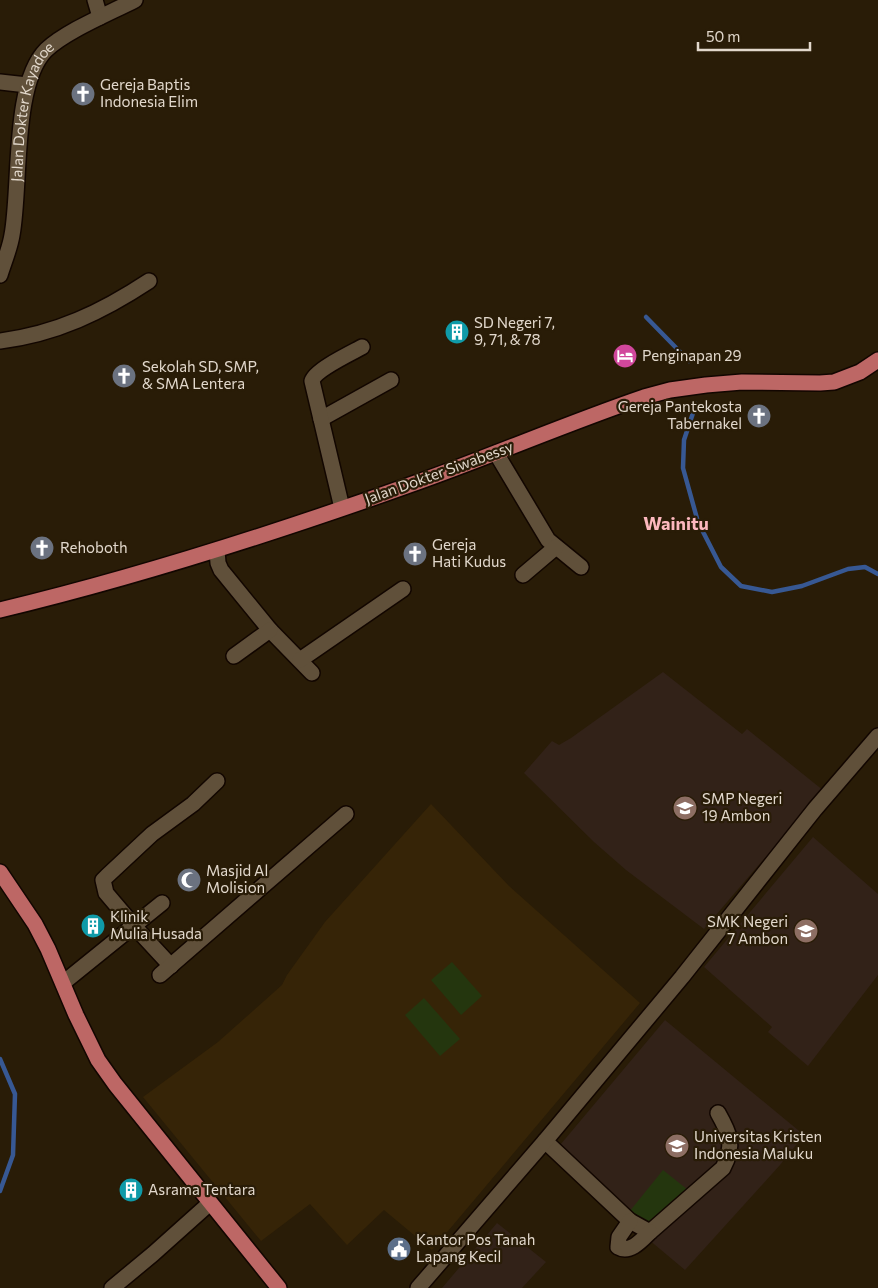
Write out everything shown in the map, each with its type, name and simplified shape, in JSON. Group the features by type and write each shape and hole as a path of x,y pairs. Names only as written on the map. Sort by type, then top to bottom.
{"main road":[{"name":"Jalan Dokter Siwabessy","path":"0,610 97,585 217,550 496,453 625,403 670,390 742,382 834,382 860,372 878,360"},
{"path":"0,872 35,924 98,1060 114,1084 279,1288"}],"street":[{"path":"95,0 100,18"},
{"name":"Jalan Dokter Kayadoe","path":"0,275 12,235 27,85 37,61 46,50 62,39 135,0"},
{"path":"0,82 27,85"},
{"path":"0,341 33,336 87,317 121,299 149,281"},
{"path":"342,508 312,381 313,377 362,347"},
{"path":"322,420 391,380"},
{"path":"496,453 548,540 581,567"},
{"path":"523,575 556,547"},
{"path":"217,550 218,563 221,570 270,630 312,673"},
{"path":"300,660 403,589"},
{"path":"234,656 270,630"},
{"path":"418,1288 545,1141 682,977 815,809 878,736"},
{"path":"217,781 193,804 152,834 103,880 106,893 134,926 165,970 346,814"},
{"path":"63,983 162,903"},
{"path":"630,1221 619,1237 618,1247 622,1249 631,1248 640,1242 724,1168 728,1158 730,1143 728,1131 718,1113"},
{"path":"545,1141 630,1221 650,1232"},
{"path":"112,1288 210,1203"}],"shaded area":[{"name":"SMP Negeri 19 Ambon","path":"663,672 742,734 747,729 824,791 797,825 763,860 704,929 626,870 594,842 524,773 552,741 559,745 571,738"},
{"path":"431,804 509,886 640,1003 432,1250 384,1210 347,1245 310,1204 261,1241 143,1097 218,1042 282,985 287,975 325,922"},
{"name":"SMK Negeri 7 Ambon","path":"813,837 878,894 878,975 808,1066 768,1032 772,1027 704,967"},
{"name":"Universitas Kristen Indonesia Maluku","path":"665,1020 804,1135 780,1165 685,1270 550,1157"},
{"path":"497,1223 546,1262 522,1288 442,1288"}],"green space":[{"path":"452,962 482,996 461,1015 431,980"},
{"path":"424,998 460,1039 440,1056 405,1015"},
{"path":"663,1170 688,1190 651,1237 625,1217"}],"waterway":[{"path":"646,317 689,361"},
{"path":"696,404 684,440 683,468 698,522 721,567 741,586 772,592 802,586 848,569 865,567 878,574"},
{"path":"0,1059 15,1094 13,1155 0,1191"}],"place":[{"name":"Gereja Baptis Indonesia Elim","path":"83,94"},
{"name":"SD Negeri 7, 9, 71, & 78","path":"457,332"},
{"name":"Penginapan 29","path":"625,356"},
{"name":"Sekolah SD, SMP, & SMA Lentera","path":"124,376"},
{"name":"Gereja Pantekosta Tabernakel","path":"759,416"},
{"name":"Rehoboth","path":"42,548"},
{"name":"Gereja Hati Kudus","path":"415,554"},
{"name":"SMP Negeri 19 Ambon","path":"685,808"},
{"name":"Masjid Al Molision","path":"189,880"},
{"name":"Klinik Mulia Husada","path":"93,926"},
{"name":"SMK Negeri 7 Ambon","path":"806,931"},
{"name":"Universitas Kristen Indonesia Maluku","path":"677,1146"},
{"name":"Asrama Tentara","path":"131,1190"},
{"name":"Kantor Pos Tanah Lapang Kecil","path":"399,1249"}],"district":[{"name":"Wainitu","path":"676,524"}]}
